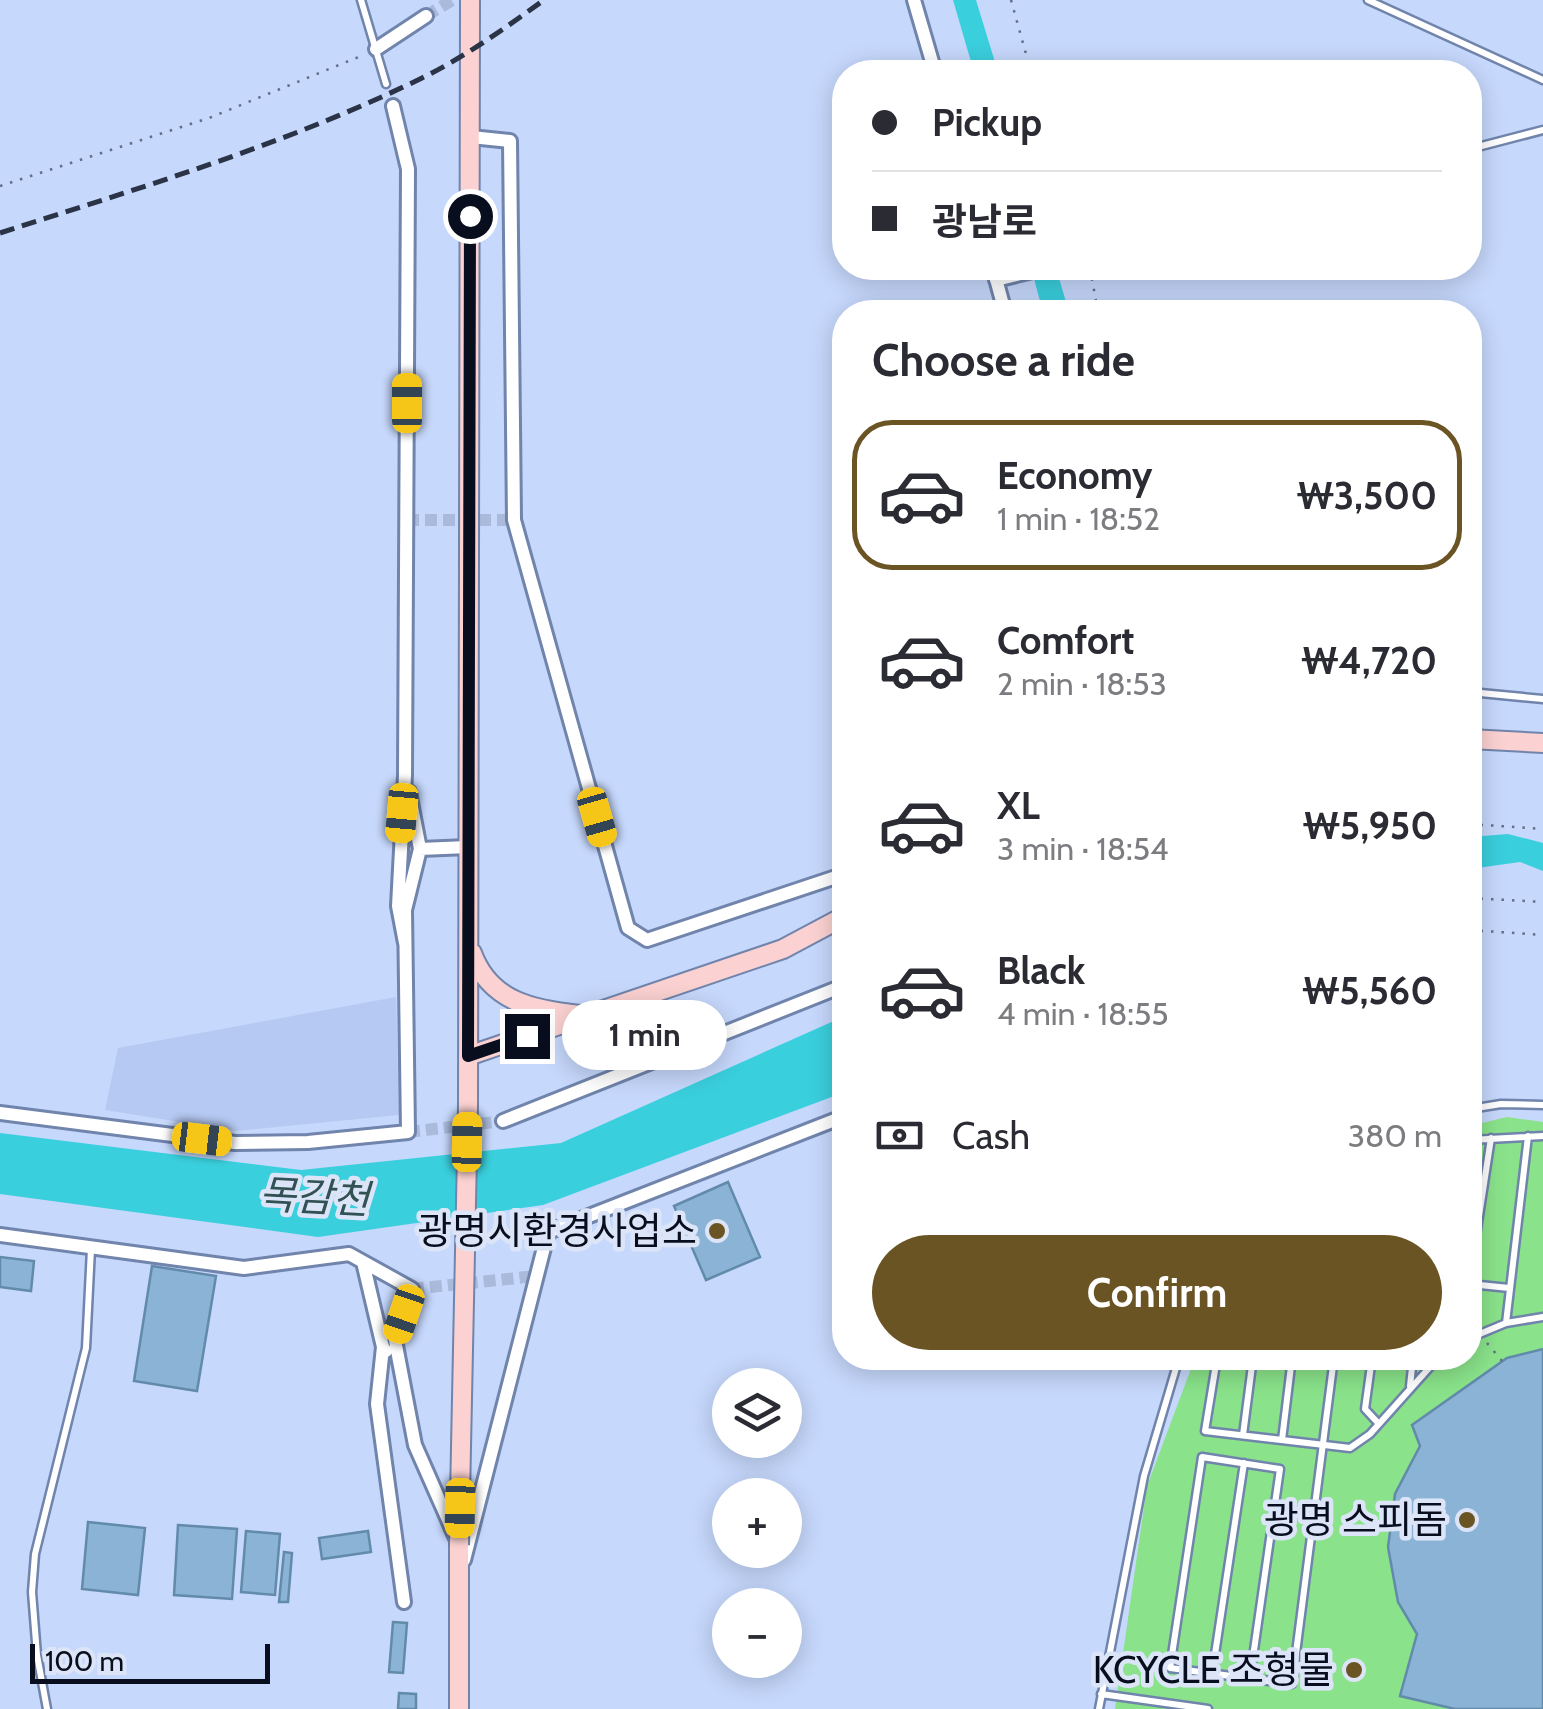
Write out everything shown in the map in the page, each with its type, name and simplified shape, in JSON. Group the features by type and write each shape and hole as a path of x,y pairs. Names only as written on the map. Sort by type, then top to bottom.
{"main road":[{"path":"459,1709 468,1105 470,0"},
{"path":"1482,740 1543,743"},
{"path":"468,1056 783,949 832,923"},
{"path":"468,942 482,976 507,997 538,1011 585,1016"}],"street":[{"path":"914,0 932,60"},
{"path":"376,50 426,16"},
{"path":"393,106 408,169 405,774 398,906 405,943"},
{"path":"470,137 510,141 514,520 628,928 647,940 832,878"},
{"path":"0,1113 236,1143 308,1142 408,1132 405,910 420,849 405,774"},
{"path":"420,849 468,847"},
{"path":"503,1121 832,990"},
{"path":"459,1576 548,1232 832,1121"},
{"path":"0,1235 244,1268 349,1254 412,1289 394,1340 415,1445 459,1545"},
{"path":"364,1262 383,1347 377,1404 404,1602"},
{"path":"383,1347 399,1362"}],"lane":[{"path":"361,0 386,84"},
{"path":"1368,0 1543,80"},
{"path":"1482,146 1543,130"},
{"path":"1482,693 1543,699"},
{"path":"1482,1107 1543,1106"},
{"path":"1506,1323 1528,1136"},
{"path":"1482,1139 1543,1136"},
{"path":"1482,1188 1491,1138"},
{"path":"47,1709 32,1592 35,1554 86,1348 91,1250"},
{"path":"1482,1285 1509,1288"},
{"path":"1482,1333 1506,1323 1543,1317"},
{"path":"1099,1709 1144,1476 1175,1370"},
{"path":"1215,1370 1205,1431 1350,1448 1379,1424 1426,1370"},
{"path":"1243,1436 1251,1370"},
{"path":"1282,1440 1291,1370"},
{"path":"1250,1678 1280,1469 1202,1457 1170,1668 1292,1684 1332,1370"},
{"path":"1370,1370 1365,1409 1379,1424"},
{"path":"1410,1387 1412,1370"},
{"path":"1212,1674 1244,1464"},
{"path":"1101,1694 1208,1709"}],"path":[{"path":"1011,0 1028,60"},
{"path":"0,186 224,113 376,50"},
{"path":"1482,825 1543,828"},
{"path":"1482,899 1543,902"},
{"path":"1482,931 1543,934"}],"shaded area":[{"path":"396,997 399,1115 236,1131 105,1110 118,1048"},
{"path":"1507,1117 1543,1122 1543,1709 1115,1709 1147,1486 1190,1370 1482,1370 1482,1123"}],"water":[{"path":"953,0 976,0 994,60 970,60"},
{"path":"1034,280 1060,280 1065,300 1040,300"},
{"path":"1508,834 1543,843 1543,871 1520,862 1482,867 1482,836"},
{"name":"목감천","path":"832,1022 832,1097 543,1205 318,1237 0,1194 0,1133 301,1170 561,1143"}],"building":[{"name":"광명시환경사업소","path":"728,1182 760,1257 706,1280 674,1206"},
{"path":"0,1257 34,1261 31,1291 0,1287"},
{"path":"152,1266 216,1276 197,1391 134,1381"},
{"name":"광명 스피돔","path":"1543,1349 1543,1709 1455,1709 1400,1696 1417,1634 1398,1602 1388,1547 1395,1494 1420,1446 1412,1425 1507,1358"},
{"path":"88,1522 145,1528 138,1595 82,1589"},
{"path":"178,1525 237,1529 232,1599 174,1595"},
{"path":"246,1531 280,1534 275,1595 241,1592"},
{"path":"368,1531 371,1552 322,1559 319,1538"},
{"path":"284,1552 292,1553 288,1602 279,1602"},
{"path":"393,1622 407,1623 403,1673 389,1672"},
{"path":"399,1693 416,1694 416,1709 398,1709"}],"tunnel":[{"path":"426,16 452,0"},
{"path":"407,520 514,520"},
{"path":"408,1132 503,1121"},
{"path":"412,1289 537,1276"}],"railway":[{"path":"0,233 214,163 371,102 454,61 544,0"}],"place":[{"name":"광명시환경사업소","path":"717,1231"},
{"name":"광명 스피돔","path":"1467,1520"},
{"name":"KCYCLE 조형물","path":"1354,1670"}],"route":[{"path":"470,216 468,1056 527,1036"}]}
